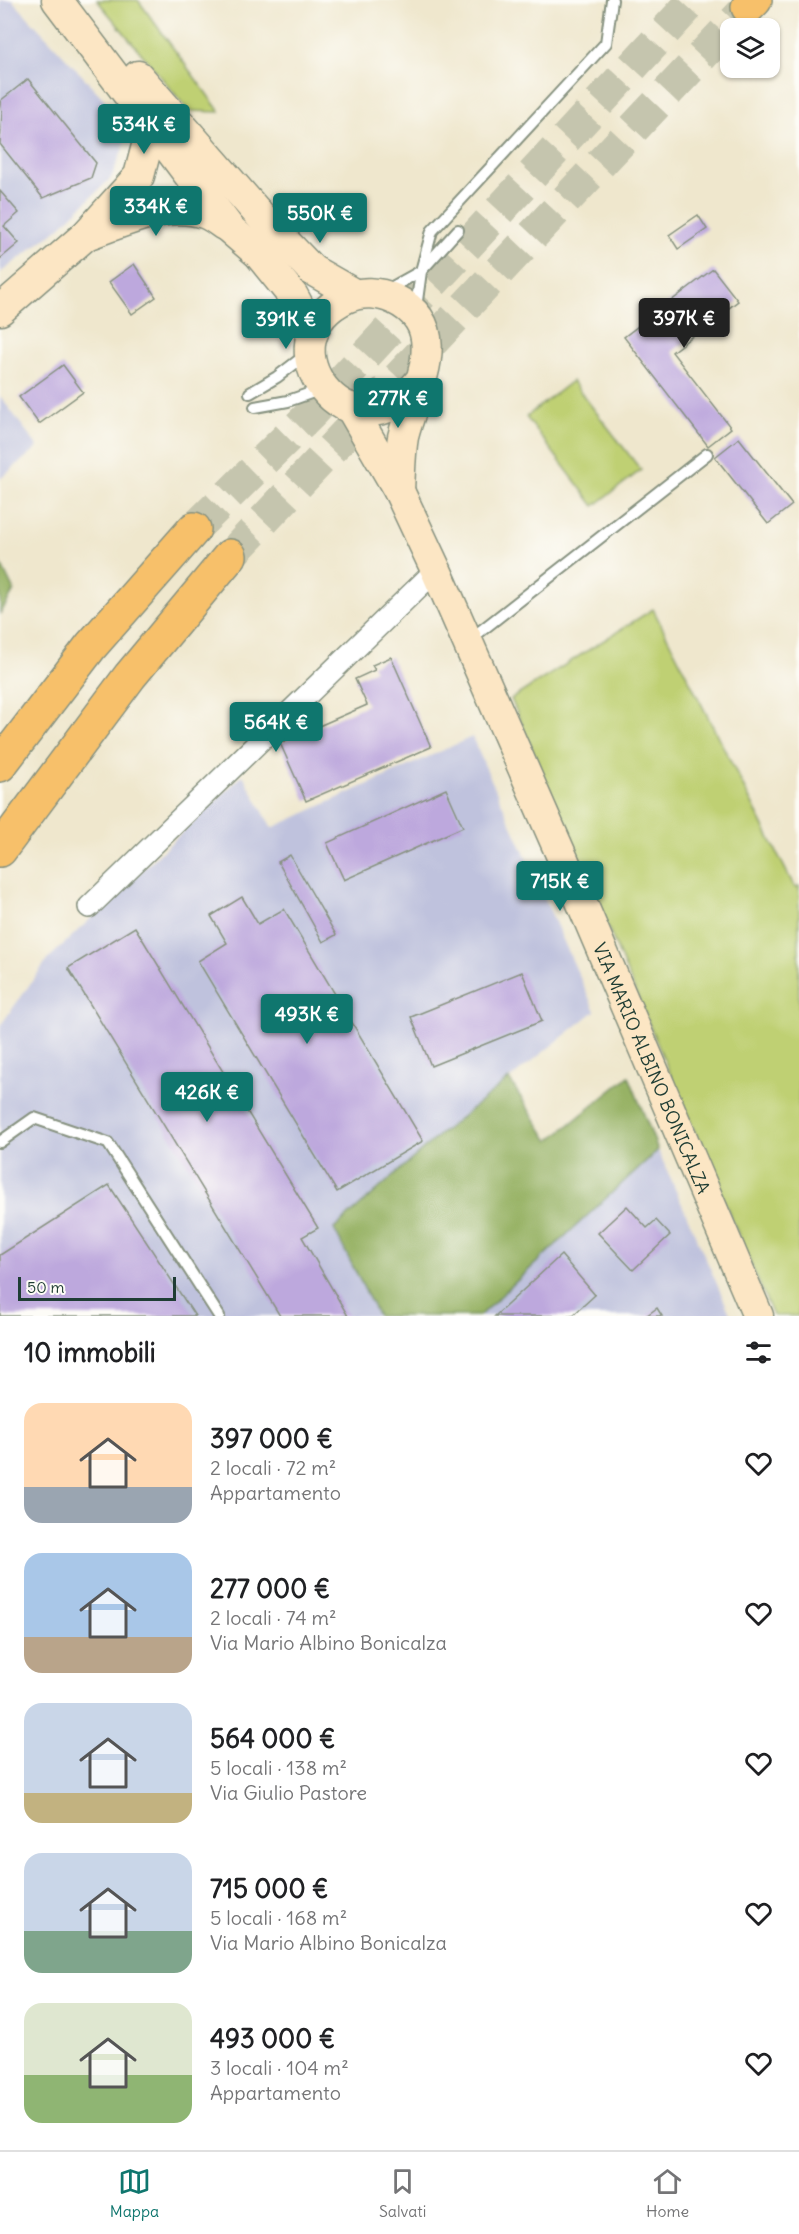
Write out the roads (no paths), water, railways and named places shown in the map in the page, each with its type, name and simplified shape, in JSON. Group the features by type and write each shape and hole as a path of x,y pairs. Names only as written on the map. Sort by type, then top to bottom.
{"highway":[{"path":"0,765 91,646 194,529"},
{"path":"0,850 129,676 230,556"}],"main road":[{"path":"57,0 231,229"},
{"path":"70,0 265,221 312,270 367,294 399,302 415,315"},
{"path":"0,309 86,235 140,176 148,138 147,119"},
{"path":"140,176 180,164 201,168 241,214 265,221"},
{"path":"86,235 158,211 181,208 206,213 231,229 259,254 293,296 311,343 313,372 323,389"},
{"path":"311,343 322,316 336,303 367,294"},
{"name":"VIA MARIO ALBINO BONICALZA","path":"399,491 403,438 428,354 427,340 415,315"},
{"name":"VIA MARIO ALBINO BONICALZA","path":"323,389 335,401 351,408 366,411 382,410 397,404 410,394 420,381"},
{"name":"VIA MARIO ALBINO BONICALZA","path":"351,408 399,491 436,570 563,859 758,1316"}],"street":[{"path":"88,907 436,570"}],"lane":[{"path":"415,315 421,271 432,231 606,43 612,0"},
{"path":"367,294 421,271 458,230"},
{"path":"250,393 277,377 311,343"},
{"path":"255,408 288,401 323,389"},
{"path":"467,642 707,454"},
{"path":"0,1142 34,1118 108,1143 219,1316"}],"tunnel":[{"path":"194,529 313,412 694,0"},
{"path":"230,556 748,7"}]}
